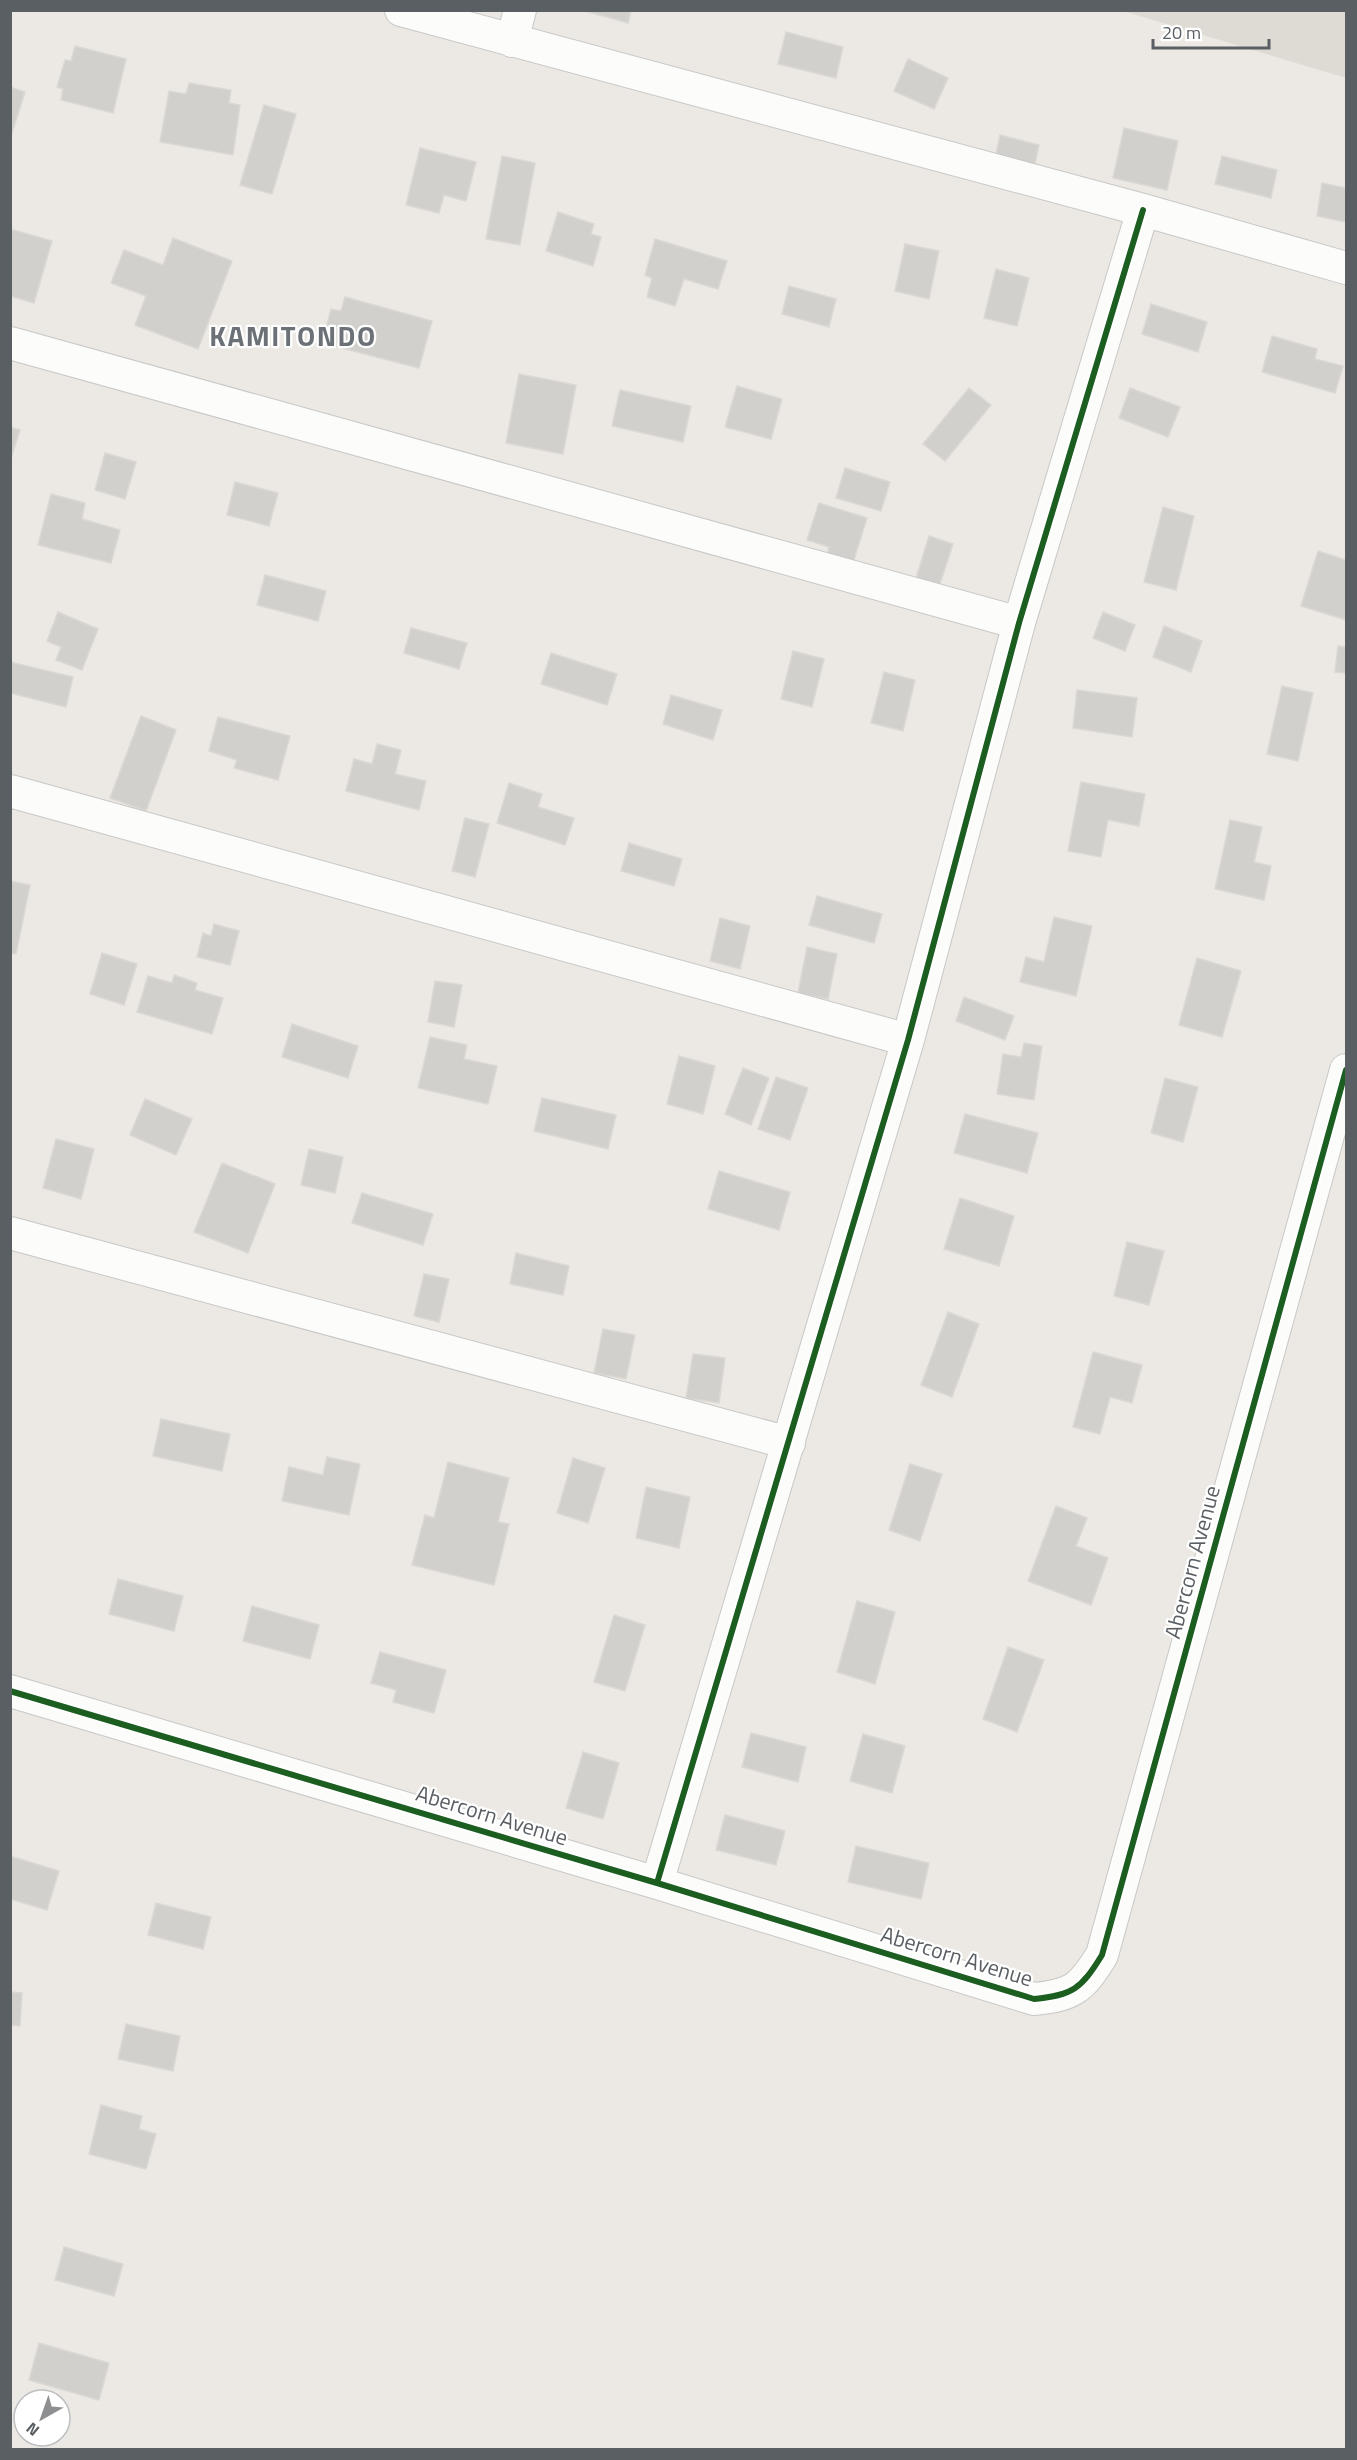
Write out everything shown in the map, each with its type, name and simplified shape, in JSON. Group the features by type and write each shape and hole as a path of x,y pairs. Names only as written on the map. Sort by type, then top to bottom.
{"street":[{"path":"401,10 1143,210 1347,268"},
{"path":"512,41 520,10"},
{"path":"657,1883 908,1040 1019,623 1143,210"},
{"path":"10,343 1019,623"},
{"path":"10,792 908,1040"},
{"name":"Abercorn Avenue","path":"10,1691 657,1883 1034,1999 1062,1996 1086,1981 1102,1955 1347,1070"},
{"path":"10,1233 789,1443"}],"shaded area":[{"path":"1123,11 1346,11 1346,78"}],"building":[{"path":"582,10 631,10 628,23"},
{"path":"786,32 843,47 836,78 778,64"},
{"path":"75,46 126,59 113,113 61,100 63,89 57,87 65,60 71,61"},
{"path":"908,59 948,78 934,109 894,91"},
{"path":"189,83 231,90 229,103 240,105 233,155 160,142 169,91 186,94"},
{"path":"10,87 25,92 12,133 10,133"},
{"path":"264,105 296,114 272,194 240,185"},
{"path":"1124,128 1178,141 1167,190 1113,178"},
{"path":"1000,135 1039,145 1033,173 994,163"},
{"path":"420,148 476,162 466,201 444,195 439,213 406,205"},
{"path":"502,156 535,163 520,245 486,239"},
{"path":"1222,156 1277,170 1271,198 1215,184"},
{"path":"1322,183 1346,188 1346,222 1317,216"},
{"path":"558,212 594,224 591,234 601,237 593,266 546,251"},
{"path":"10,229 52,241 34,303 10,296"},
{"path":"173,238 232,261 198,349 135,325 146,296 111,283 124,250 163,265"},
{"path":"655,239 727,261 718,289 684,279 675,306 647,297 652,278 645,275"},
{"path":"905,244 939,251 929,299 895,291"},
{"path":"996,269 1029,278 1017,326 984,318"},
{"path":"789,286 836,299 829,327 782,314"},
{"path":"345,297 432,321 419,368 322,343 331,309 341,311"},
{"path":"1151,304 1207,322 1198,352 1142,334"},
{"path":"1272,336 1317,349 1315,359 1343,366 1335,393 1262,372"},
{"path":"519,374 576,385 563,454 506,443"},
{"path":"737,386 782,399 771,439 725,427"},
{"path":"969,388 991,405 945,461 923,444"},
{"path":"1130,388 1180,407 1168,437 1119,418"},
{"path":"620,390 691,406 683,442 612,426"},
{"path":"10,427 20,430 10,461"},
{"path":"105,453 136,462 125,499 95,490"},
{"path":"845,468 890,482 881,511 836,498"},
{"path":"235,482 278,493 269,526 227,515"},
{"path":"51,494 85,503 82,519 120,530 111,563 38,545"},
{"path":"819,503 867,518 852,566 826,558 829,547 807,540"},
{"path":"1163,507 1194,516 1176,590 1144,582"},
{"path":"929,536 953,544 937,593 914,585"},
{"path":"1318,551 1346,560 1346,620 1301,606"},
{"path":"265,575 326,591 318,621 257,605"},
{"path":"58,612 98,629 82,670 56,660 61,647 47,641"},
{"path":"1103,612 1135,625 1125,651 1093,638"},
{"path":"1164,626 1202,641 1191,672 1153,657"},
{"path":"411,628 467,643 459,669 404,653"},
{"path":"1338,646 1346,647 1346,673 1335,672"},
{"path":"793,651 824,659 812,707 781,699"},
{"path":"551,653 617,674 607,705 541,684"},
{"path":"10,662 73,677 66,707 10,693"},
{"path":"884,672 915,680 903,731 871,723"},
{"path":"1282,686 1313,693 1298,761 1267,754"},
{"path":"1077,690 1137,698 1132,737 1073,728"},
{"path":"671,695 722,710 713,740 663,724"},
{"path":"141,716 176,730 146,811 110,798"},
{"path":"218,717 290,736 278,780 234,768 237,760 209,751"},
{"path":"377,744 401,750 395,774 426,781 419,810 346,791 354,759 372,764"},
{"path":"1081,782 1145,794 1139,826 1108,820 1101,857 1068,851"},
{"path":"509,783 542,794 538,807 574,818 565,845 497,823"},
{"path":"465,818 489,824 475,877 452,871"},
{"path":"1230,820 1262,827 1254,862 1271,866 1264,900 1215,889"},
{"path":"629,843 682,859 674,886 621,871"},
{"path":"10,881 30,885 16,954 10,953"},
{"path":"817,896 882,914 874,943 809,925"},
{"path":"1054,917 1092,926 1076,996 1020,982 1026,957 1044,962"},
{"path":"720,918 750,926 740,969 710,961"},
{"path":"214,924 239,931 230,965 197,957 203,933 211,936"},
{"path":"807,947 837,954 828,999 798,993"},
{"path":"102,953 137,964 124,1005 90,994"},
{"path":"1197,958 1241,971 1222,1037 1179,1025"},
{"path":"174,975 197,983 195,990 223,998 212,1034 137,1012 148,976 172,983"},
{"path":"435,981 462,985 454,1027 428,1022"},
{"path":"964,997 1014,1016 1005,1040 956,1021"},
{"path":"292,1024 358,1046 348,1078 282,1057"},
{"path":"430,1037 467,1045 464,1059 497,1066 488,1104 418,1088"},
{"path":"1024,1043 1042,1046 1034,1100 997,1094 1003,1054 1021,1057"},
{"path":"679,1056 715,1066 703,1114 667,1104"},
{"path":"743,1068 769,1078 751,1125 725,1114"},
{"path":"776,1077 808,1088 790,1140 758,1129"},
{"path":"1165,1078 1198,1087 1183,1142 1151,1133"},
{"path":"542,1098 616,1115 608,1149 534,1131"},
{"path":"145,1099 192,1119 176,1155 130,1135"},
{"path":"965,1114 1038,1133 1027,1173 954,1153"},
{"path":"56,1139 94,1149 81,1199 43,1188"},
{"path":"309,1149 343,1157 335,1193 301,1185"},
{"path":"222,1163 275,1184 248,1253 194,1232"},
{"path":"719,1171 790,1192 779,1230 708,1209"},
{"path":"362,1193 433,1214 423,1245 352,1223"},
{"path":"960,1198 1014,1216 999,1266 944,1249"},
{"path":"1127,1242 1164,1251 1149,1305 1114,1296"},
{"path":"516,1253 569,1266 563,1295 510,1284"},
{"path":"424,1274 449,1279 439,1322 414,1316"},
{"path":"948,1312 979,1324 952,1397 921,1385"},
{"path":"603,1329 635,1335 626,1379 594,1373"},
{"path":"1093,1352 1142,1365 1132,1403 1110,1397 1100,1434 1073,1427"},
{"path":"693,1354 725,1358 719,1403 686,1398"},
{"path":"161,1419 230,1434 222,1471 153,1456"},
{"path":"327,1457 360,1464 349,1515 282,1501 289,1467 323,1475"},
{"path":"573,1458 605,1468 588,1523 557,1513"},
{"path":"448,1462 509,1478 498,1522 509,1524 494,1585 412,1565 425,1515 434,1518"},
{"path":"910,1464 942,1474 920,1541 889,1530"},
{"path":"646,1487 690,1497 679,1548 636,1538"},
{"path":"1056,1506 1087,1518 1076,1546 1108,1558 1091,1605 1028,1581"},
{"path":"118,1579 183,1596 174,1631 109,1614"},
{"path":"857,1601 895,1612 875,1684 837,1672"},
{"path":"252,1606 319,1625 310,1659 243,1641"},
{"path":"614,1615 645,1625 625,1691 594,1682"},
{"path":"1008,1647 1044,1660 1017,1732 983,1719"},
{"path":"380,1652 446,1670 434,1713 393,1702 396,1690 371,1683"},
{"path":"751,1733 806,1747 798,1782 742,1767"},
{"path":"863,1734 905,1746 892,1793 850,1781"},
{"path":"583,1752 619,1763 603,1819 566,1808"},
{"path":"725,1815 785,1831 776,1865 716,1850"},
{"path":"856,1846 929,1863 921,1899 848,1882"},
{"path":"10,1856 59,1871 47,1910 10,1899"},
{"path":"156,1903 211,1917 203,1949 148,1935"},
{"path":"10,1992 22,1993 20,2026 10,2025"},
{"path":"126,2024 180,2036 173,2071 118,2059"},
{"path":"101,2105 142,2116 139,2129 156,2134 146,2169 89,2154"},
{"path":"64,2247 123,2264 114,2296 55,2280"},
{"path":"39,2343 109,2363 99,2400 72,2392 72,2388 57,2388 29,2380"}],"cycle path":[{"path":"657,1883 908,1040 1019,623 1143,210"},
{"path":"10,1691 657,1883 1034,1999 1067,1992 1082,1983 1102,1955 1346,1070"}],"district":[{"name":"KAMITONDO","path":"293,335"}]}
